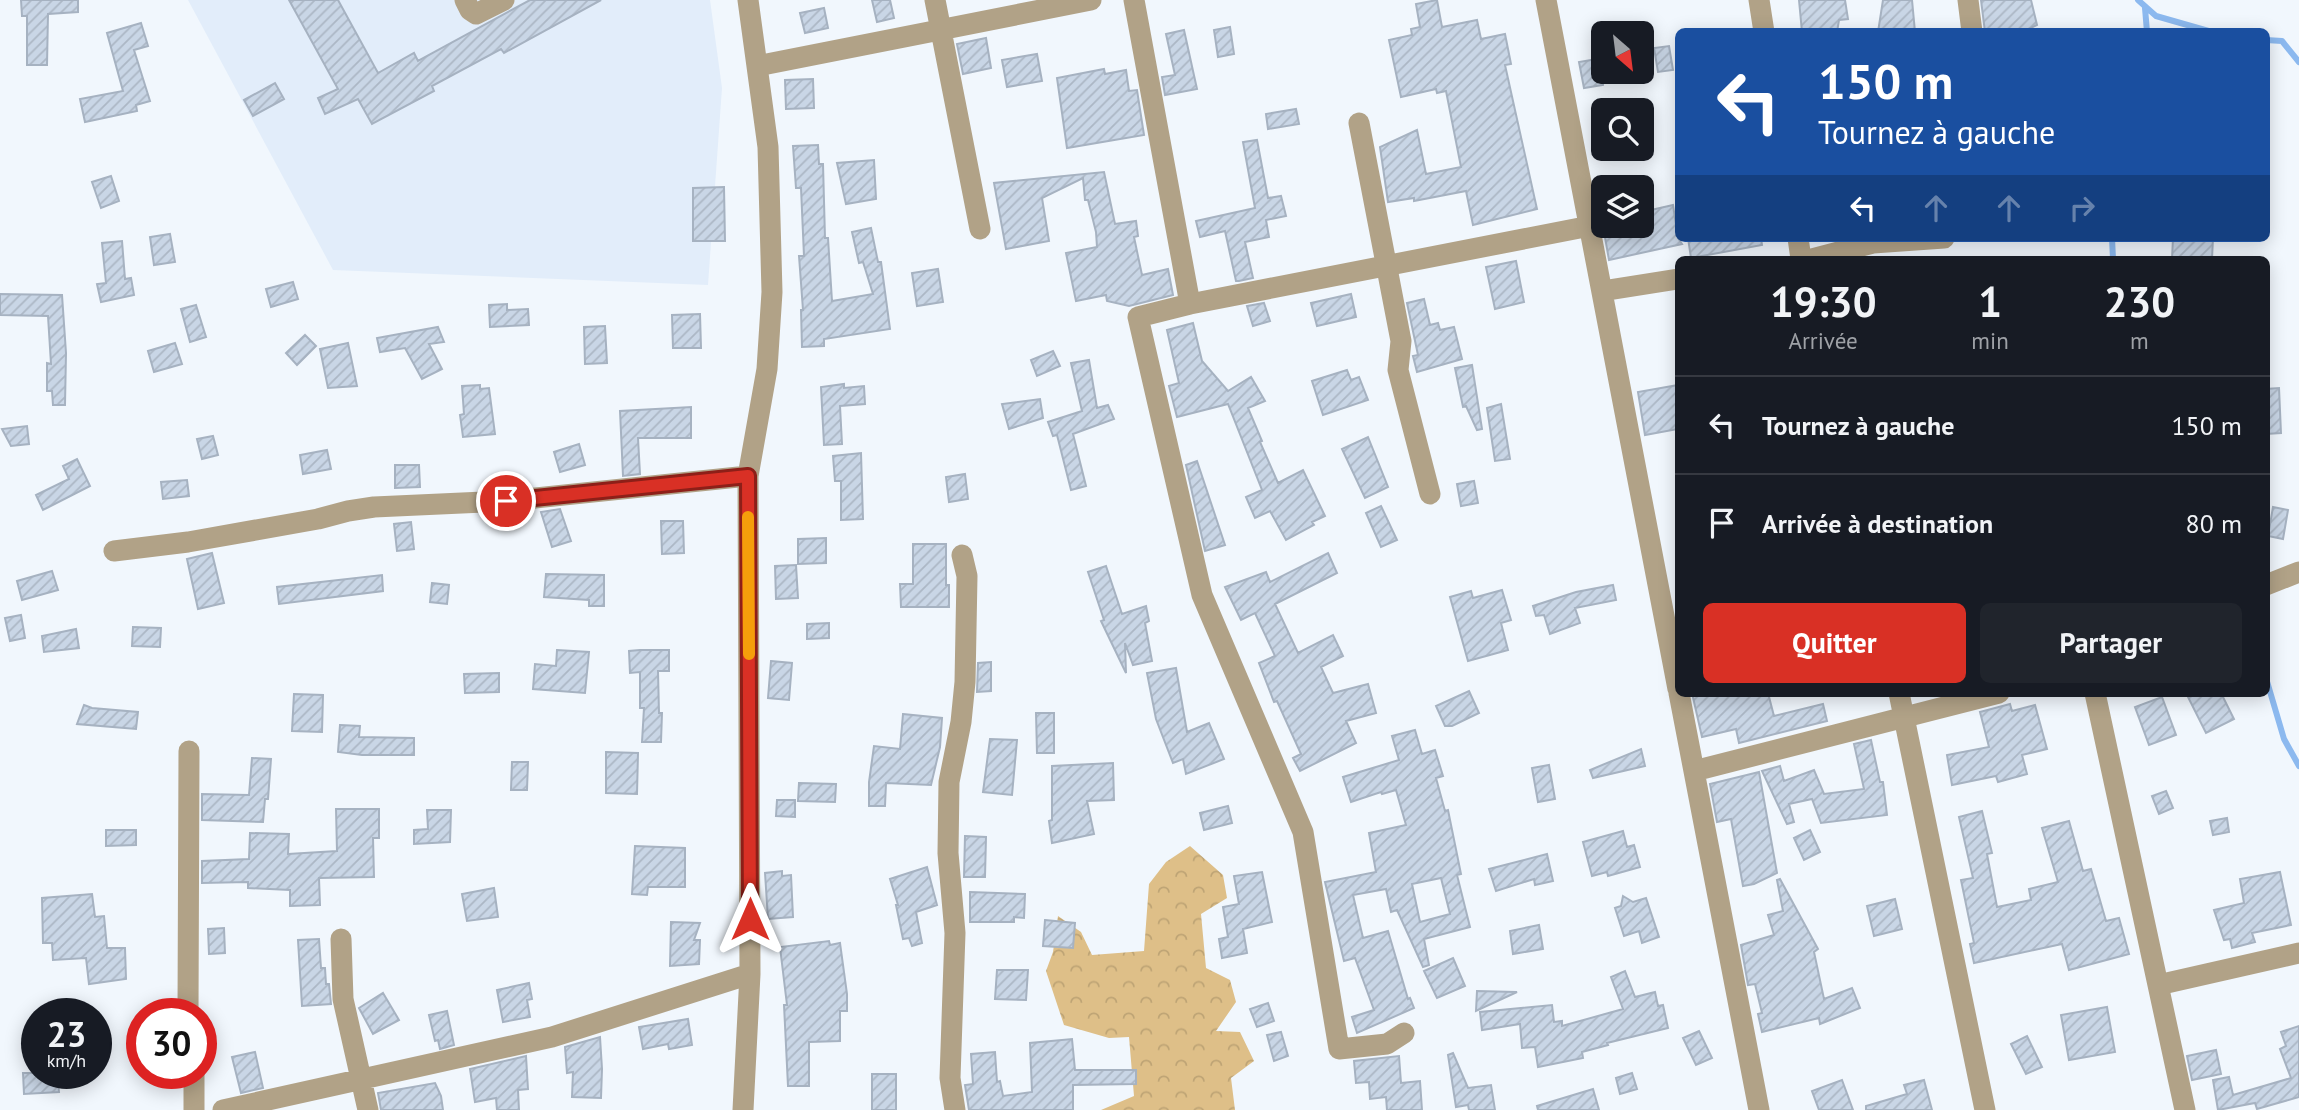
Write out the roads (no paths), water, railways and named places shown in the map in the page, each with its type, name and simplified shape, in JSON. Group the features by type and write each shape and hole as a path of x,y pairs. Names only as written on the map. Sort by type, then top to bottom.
{"street":[{"path":"465,0 470,10 476,13 504,0"},
{"path":"743,1110 750,974 748,476 767,369 772,292 768,147 748,0"},
{"path":"935,0 980,229"},
{"path":"757,66 1091,0"},
{"path":"1134,0 1190,304"},
{"path":"1546,0 1675,670"},
{"path":"1759,0 1763,28"},
{"path":"1968,0 1972,28"},
{"path":"1359,123 1401,341 1398,370 1430,494"},
{"path":"1404,1033 1387,1044 1339,1049 1303,832 1202,594 1138,317 1190,304 1590,226"},
{"path":"1823,256 1887,242"},
{"path":"1602,291 1675,279"},
{"path":"114,551 188,542 318,520 348,510 506,501 748,476"},
{"path":"955,1110 950,1078 955,933 948,853 949,782 961,722 965,682 967,576 962,555"},
{"path":"2270,583 2299,572"},
{"path":"1680,697 1759,1110"},
{"path":"1900,697 1985,1110"},
{"path":"1694,771 1981,697"},
{"path":"2096,697 2185,1110"},
{"path":"188,998 189,751"},
{"path":"341,939 343,999 368,1110"},
{"path":"2158,985 2299,953"},
{"path":"223,1110 552,1037 750,974"},
{"path":"194,1089 194,1110"}],"waterway":[{"path":"2138,0 2156,16 2198,28"},
{"path":"2145,8 2147,28"},
{"path":"2270,40 2282,41 2299,62"},
{"path":"2112,242 2113,256"},
{"path":"2270,692 2284,739 2299,766"}]}
